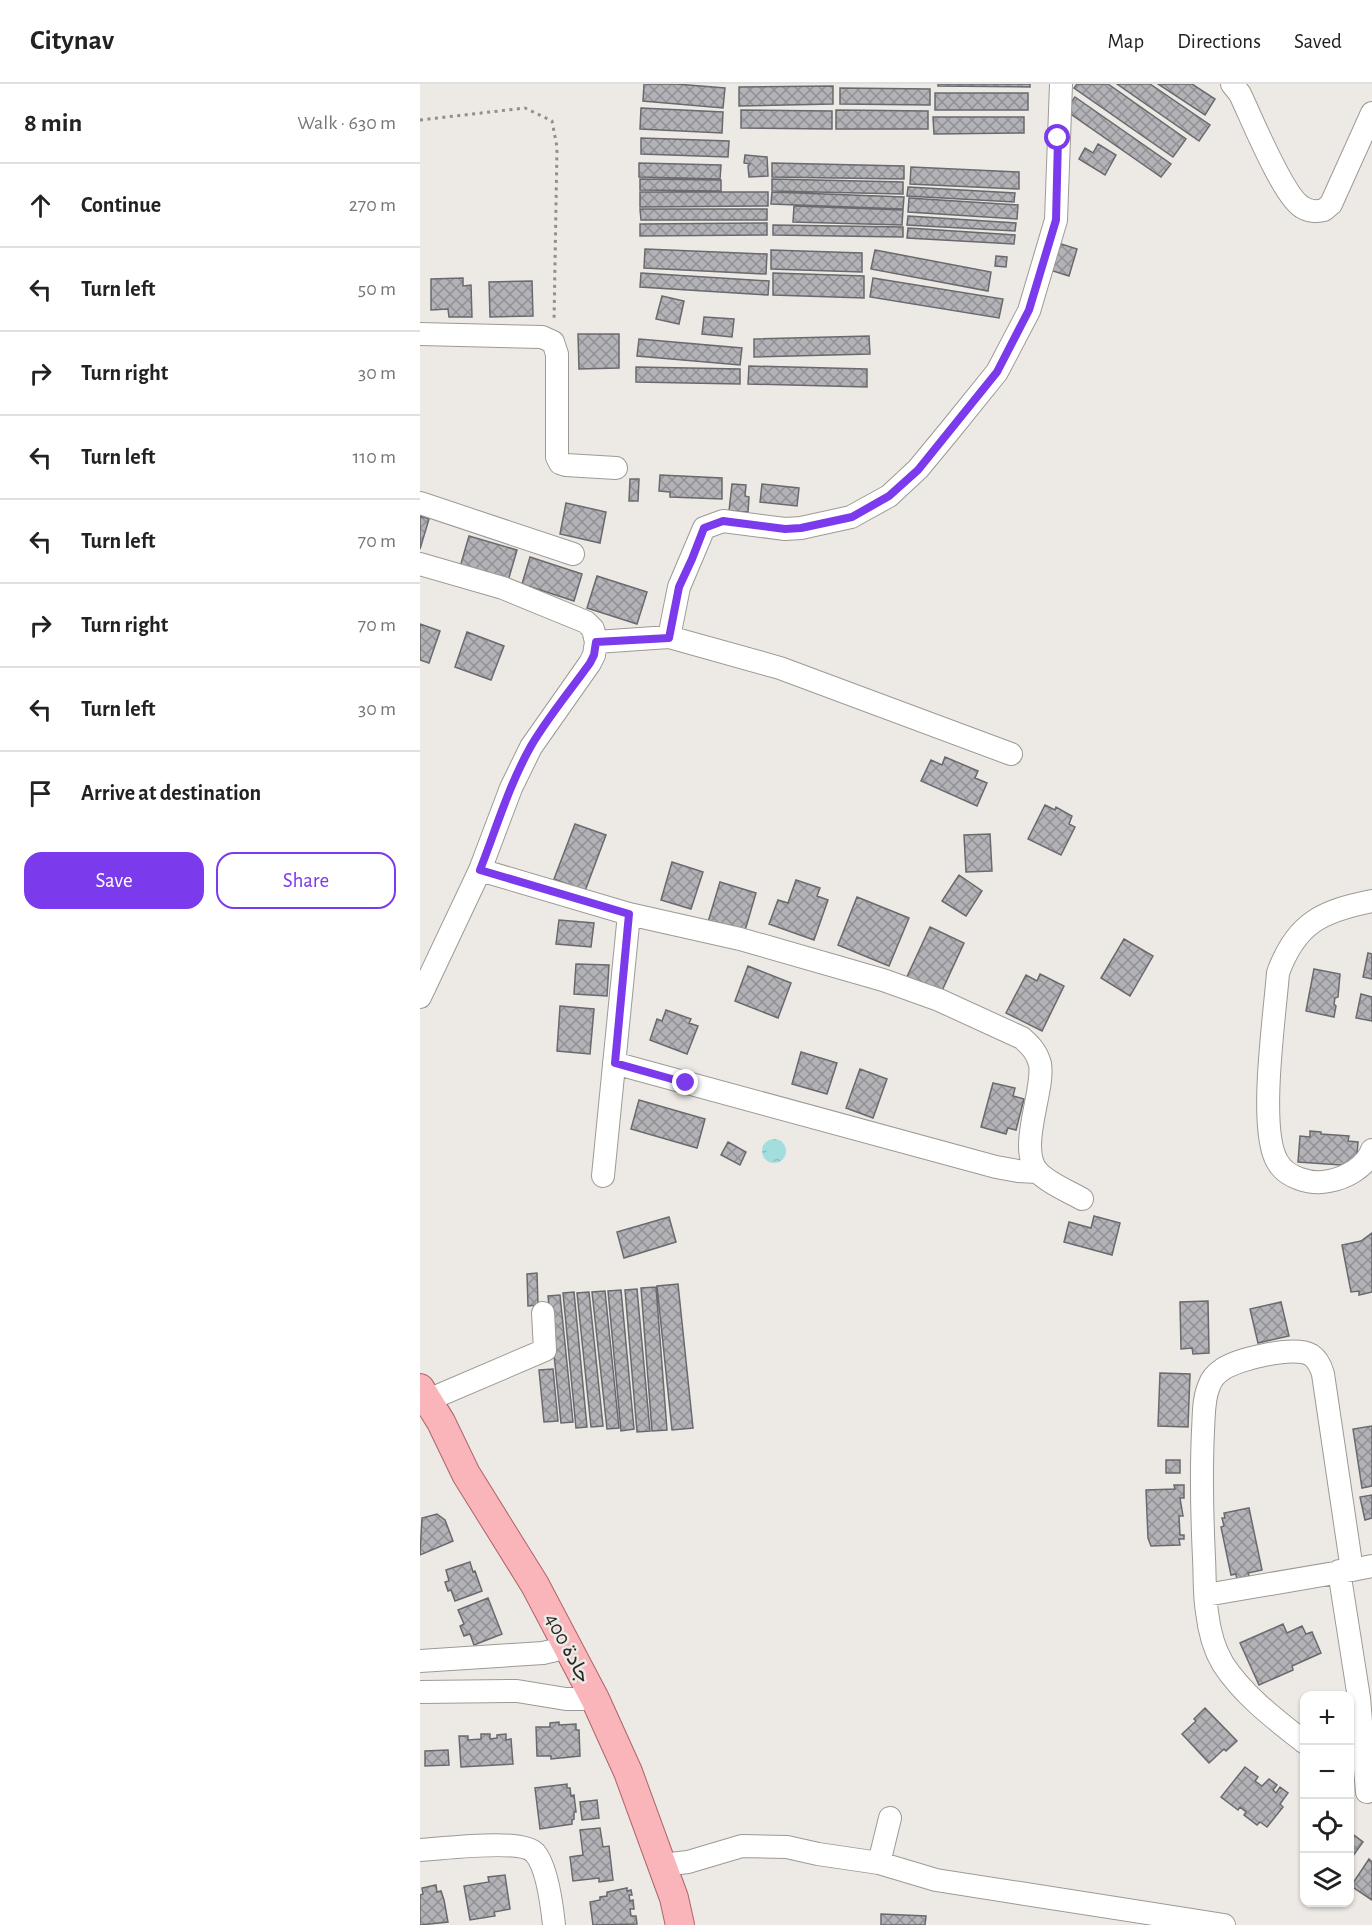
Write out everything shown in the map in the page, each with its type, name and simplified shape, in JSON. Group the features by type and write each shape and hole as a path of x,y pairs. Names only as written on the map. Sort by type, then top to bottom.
{"main road":[{"name":"جادة 400","path":"424,1394 466,1474 535,1585 595,1699 628,1772 674,1898 680,1925"}],"street":[{"path":"669,638 679,587 704,528 723,521 793,528 852,517 889,496 918,470 997,372 1029,310 1056,220 1061,84"},
{"path":"1232,84 1240,94 1286,191 1301,207 1311,211 1324,210 1331,204 1372,113"},
{"path":"420,334 542,337 554,342 557,354 557,457 560,463 566,465 616,468"},
{"path":"420,503 573,554"},
{"path":"420,564 503,588 585,622 593,629 596,642 590,663 531,747 511,788 480,870 420,997"},
{"path":"596,642 669,638 780,668 1011,754"},
{"path":"480,870 629,914 740,939 883,980 939,1000 1022,1038 1037,1055 1040,1066 1030,1139 1032,1159 1037,1172"},
{"path":"1372,901 1349,905 1308,924 1285,953 1278,973 1268,1107 1272,1149 1276,1160 1282,1168 1296,1177 1314,1182 1336,1180 1361,1166 1372,1150"},
{"path":"603,1176 629,914"},
{"path":"615,1063 996,1167 1037,1172 1082,1199"},
{"path":"424,1394 545,1350 543,1313"},
{"path":"1300,1739 1246,1691 1224,1665 1216,1649 1206,1611 1202,1452 1204,1406 1209,1385 1216,1374 1225,1367 1262,1356 1303,1352 1311,1356 1321,1367 1323,1374 1354,1569 1363,1789"},
{"path":"1206,1595 1354,1569"},
{"path":"420,1661 543,1653 568,1647"},
{"path":"420,1692 517,1691 566,1699 595,1699"},
{"path":"879,1863 890,1818"},
{"path":"420,1850 497,1845 519,1846 532,1850 541,1865 554,1925"},
{"path":"662,1865 688,1862 742,1846 787,1847 879,1863 936,1880 1224,1925"}],"path":[{"path":"420,120 525,108 552,122 557,147 554,342"}],"water":[{"path":"774,1139 783,1142 786,1151 783,1160 774,1163 765,1160 762,1151 765,1142"}],"building":[{"path":"644,84 725,88 723,108 643,101"},
{"path":"938,84 1030,84 1030,87 938,86"},
{"path":"1077,84 1108,84 1186,139 1173,157 1074,88"},
{"path":"1117,84 1150,84 1210,125 1199,141"},
{"path":"1158,84 1192,84 1215,99 1205,115"},
{"path":"833,86 833,104 739,106 739,87"},
{"path":"840,88 930,89 930,105 840,104"},
{"path":"935,93 1028,93 1028,110 935,110"},
{"path":"1075,97 1171,164 1161,177 1065,110"},
{"path":"641,108 723,112 722,133 640,129"},
{"path":"741,110 832,111 832,129 741,128"},
{"path":"836,110 928,111 928,129 836,129"},
{"path":"933,117 1024,117 1024,133 934,134"},
{"path":"641,138 729,141 728,157 641,154"},
{"path":"1098,144 1116,155 1105,175 1079,159 1085,148 1093,153"},
{"path":"745,155 767,157 768,176 749,177 748,166 750,164 744,163"},
{"path":"639,163 721,165 720,179 639,177"},
{"path":"772,163 904,166 904,179 772,177"},
{"path":"911,167 1019,172 1019,189 910,184"},
{"path":"640,179 721,180 721,191 640,190"},
{"path":"772,179 903,182 903,194 772,191"},
{"path":"908,187 1015,193 1014,202 907,196"},
{"path":"640,192 768,192 768,206 640,207"},
{"path":"772,192 904,197 903,209 771,204"},
{"path":"909,198 1018,205 1017,219 908,212"},
{"path":"794,206 903,210 902,225 793,222"},
{"path":"640,209 767,209 767,220 641,220"},
{"path":"908,216 1016,223 1015,231 907,225"},
{"path":"767,223 767,235 640,236 640,224"},
{"path":"773,225 903,227 903,237 773,235"},
{"path":"908,228 1015,235 1014,244 907,238"},
{"path":"1058,243 1077,249 1069,276 1050,270"},
{"path":"645,249 767,254 766,274 644,268"},
{"path":"771,250 862,253 862,272 771,269"},
{"path":"875,250 991,272 988,291 871,269"},
{"path":"996,256 1007,257 1006,267 995,266"},
{"path":"641,273 769,281 768,295 640,287"},
{"path":"773,273 864,276 864,298 773,295"},
{"path":"463,278 463,286 471,285 472,317 449,317 448,309 431,310 431,279"},
{"path":"873,278 1003,299 999,318 870,297"},
{"path":"532,281 533,316 490,317 489,282"},
{"path":"662,296 684,301 679,324 656,319"},
{"path":"704,317 734,319 732,337 702,334"},
{"path":"578,334 619,334 619,368 579,369"},
{"path":"869,336 870,354 754,357 754,339"},
{"path":"639,339 742,348 740,365 637,356"},
{"path":"749,366 867,369 867,387 748,384"},
{"path":"636,367 740,369 740,384 636,382"},
{"path":"660,475 722,478 722,499 670,497 670,492 659,491"},
{"path":"630,479 639,479 638,501 629,501"},
{"path":"732,484 746,485 745,496 749,497 748,512 729,511"},
{"path":"762,484 799,488 797,506 760,502"},
{"path":"566,503 606,512 600,543 560,534"},
{"path":"420,516 429,519 420,549"},
{"path":"469,536 517,550 508,581 460,567"},
{"path":"530,557 582,574 574,601 522,584"},
{"path":"597,576 647,592 637,624 587,608"},
{"path":"420,624 440,631 429,663 420,660"},
{"path":"467,632 504,646 491,680 455,667"},
{"path":"945,757 978,771 975,778 987,783 977,806 921,781 931,760 942,765"},
{"path":"1045,805 1055,810 1056,807 1072,816 1069,824 1075,827 1061,855 1028,839"},
{"path":"575,824 606,835 585,891 554,879"},
{"path":"990,834 992,871 966,872 964,835"},
{"path":"672,862 703,872 691,909 661,900"},
{"path":"959,875 982,891 966,916 942,901"},
{"path":"796,880 820,888 817,896 828,900 814,940 769,924 778,900 788,903"},
{"path":"720,882 756,893 744,934 708,922"},
{"path":"857,897 909,918 889,966 838,945"},
{"path":"559,920 594,923 591,947 556,944"},
{"path":"930,927 964,943 940,995 906,979"},
{"path":"1124,939 1153,956 1130,996 1101,978"},
{"path":"1368,953 1372,954 1372,979 1363,977"},
{"path":"576,964 609,965 607,996 574,994"},
{"path":"748,966 791,983 778,1018 735,1001"},
{"path":"1314,969 1340,974 1334,1017 1306,1011"},
{"path":"1040,974 1064,986 1042,1031 1006,1013 1026,975 1037,981"},
{"path":"1361,994 1372,997 1372,1021 1356,1018"},
{"path":"560,1006 594,1009 590,1054 557,1051"},
{"path":"666,1010 691,1019 689,1023 698,1026 687,1054 650,1040 657,1019 662,1021"},
{"path":"801,1052 837,1063 827,1094 792,1084"},
{"path":"860,1069 887,1079 873,1118 846,1108"},
{"path":"993,1083 1015,1088 1013,1096 1024,1099 1016,1130 1008,1128 1006,1134 981,1127"},
{"path":"639,1100 705,1119 697,1148 631,1129"},
{"path":"1310,1131 1349,1136 1348,1141 1358,1142 1356,1166 1298,1162 1300,1136 1310,1137"},
{"path":"728,1142 746,1152 740,1165 721,1155"},
{"path":"1094,1216 1120,1223 1112,1255 1064,1242 1069,1222 1091,1228"},
{"path":"669,1217 676,1242 624,1258 617,1232"},
{"path":"1372,1233 1372,1292 1359,1295 1359,1291 1351,1292 1342,1245 1361,1241"},
{"path":"537,1273 538,1305 528,1306 527,1274"},
{"path":"678,1284 693,1428 672,1430 657,1286"},
{"path":"656,1287 667,1430 652,1431 641,1288"},
{"path":"637,1289 650,1431 637,1432 625,1290"},
{"path":"621,1290 634,1429 621,1431 608,1291"},
{"path":"605,1291 619,1428 607,1429 592,1292"},
{"path":"574,1292 587,1427 576,1428 563,1293"},
{"path":"589,1292 603,1426 591,1427 577,1293"},
{"path":"560,1295 573,1422 561,1423 548,1296"},
{"path":"1208,1301 1209,1353 1193,1354 1192,1348 1181,1349 1180,1302"},
{"path":"1281,1302 1289,1336 1258,1343 1250,1309"},
{"path":"553,1369 558,1421 544,1422 539,1370"},
{"path":"1160,1373 1190,1374 1188,1427 1158,1426"},
{"path":"1372,1426 1372,1486 1362,1488 1353,1429"},
{"path":"1166,1460 1180,1460 1180,1473 1166,1473"},
{"path":"1174,1485 1184,1485 1184,1498 1180,1498 1183,1516 1179,1516 1180,1535 1184,1535 1184,1539 1179,1539 1180,1545 1151,1546 1148,1538 1146,1490 1175,1489"},
{"path":"1372,1495 1372,1518 1365,1520 1360,1497"},
{"path":"1249,1508 1262,1570 1248,1573 1250,1579 1237,1581 1236,1574 1231,1575 1221,1527 1224,1526 1222,1518 1225,1518 1224,1513"},
{"path":"437,1514 445,1520 453,1541 420,1555 422,1518"},
{"path":"470,1562 482,1591 455,1601 445,1582 449,1581 446,1570"},
{"path":"488,1598 502,1634 474,1645 470,1634 464,1636 460,1626 464,1624 458,1610"},
{"path":"1283,1624 1287,1633 1302,1626 1306,1634 1312,1632 1321,1653 1292,1666 1293,1670 1259,1685 1240,1643"},
{"path":"1205,1708 1237,1741 1209,1763 1182,1734 1196,1721 1194,1719"},
{"path":"559,1722 559,1725 576,1724 576,1730 579,1730 580,1756 551,1759 551,1756 537,1756 536,1727 550,1727 550,1723"},
{"path":"481,1734 490,1734 490,1739 506,1734 506,1740 511,1739 513,1764 461,1767 459,1736 468,1736 468,1740 481,1739"},
{"path":"448,1750 449,1765 425,1766 425,1751"},
{"path":"1245,1767 1258,1777 1255,1781 1262,1786 1269,1779 1277,1785 1273,1790 1276,1793 1280,1787 1288,1793 1280,1804 1283,1807 1267,1827 1260,1822 1257,1825 1244,1815 1246,1812 1240,1807 1238,1810 1221,1797"},
{"path":"567,1784 571,1796 574,1795 576,1812 574,1812 572,1824 540,1829 535,1788"},
{"path":"597,1800 599,1818 582,1820 580,1802"},
{"path":"600,1828 603,1847 609,1846 613,1880 599,1882 599,1878 573,1881 570,1857 583,1855 580,1830"},
{"path":"1354,1835 1363,1842 1354,1854"},
{"path":"1369,1859 1372,1862 1372,1900 1354,1888 1354,1882"},
{"path":"505,1875 510,1909 494,1912 495,1916 470,1920 464,1886 489,1882 488,1877"},
{"path":"436,1885 437,1892 441,1891 444,1900 448,1922 420,1925 422,1888"},
{"path":"627,1888 627,1891 631,1890 630,1901 633,1900 634,1909 630,1909 631,1916 636,1916 637,1924 593,1925 590,1902 607,1896 607,1892"},
{"path":"881,1914 926,1916 925,1925 881,1925"}],"route":[{"path":"686,1083 615,1063 629,914 480,870 511,788 531,747 590,663 596,642 669,638 679,587 704,528 723,521 785,529 801,528 852,517 889,496 918,470 997,372 1029,310 1056,220 1058,138"}]}
